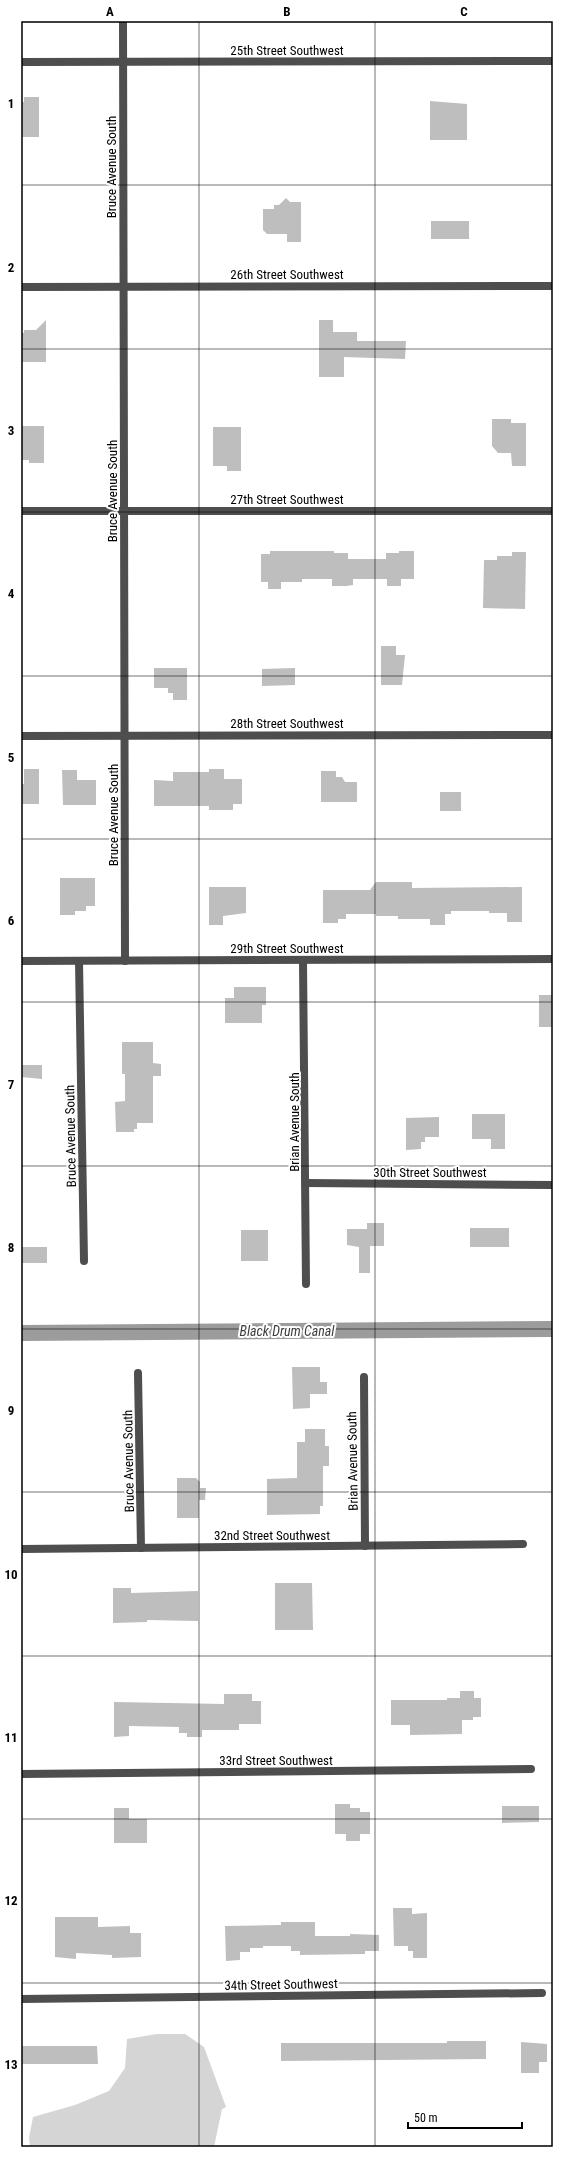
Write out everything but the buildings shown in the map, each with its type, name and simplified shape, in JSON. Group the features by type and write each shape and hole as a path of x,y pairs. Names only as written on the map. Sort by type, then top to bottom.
{"street":[{"name":"Bruce Avenue South","path":"123,21 125,961"},
{"name":"25th Street Southwest","path":"21,62 553,61"},
{"name":"26th Street Southwest","path":"21,287 553,286"},
{"name":"27th Street Southwest","path":"21,511 553,511"},
{"name":"28th Street Southwest","path":"21,736 553,735"},
{"name":"29th Street Southwest","path":"21,961 553,959"},
{"name":"Bruce Avenue South","path":"79,961 84,1261"},
{"name":"Brian Avenue South","path":"304,961 306,1284"},
{"name":"30th Street Southwest","path":"306,1184 553,1185"},
{"name":"Bruce Avenue South","path":"138,1373 141,1548"},
{"name":"Brian Avenue South","path":"364,1377 365,1546"},
{"name":"32nd Street Southwest","path":"21,1549 523,1544"},
{"name":"33rd Street Southwest","path":"21,1774 531,1769"},
{"name":"34th Street Southwest","path":"21,1999 542,1993"}],"shaded area":[{"path":"157,2034 185,2034 204,2047 226,2107 222,2109 214,2147 30,2147 29,2138 33,2117 75,2105 109,2091 125,2068 127,2039"}],"waterway":[{"name":"Black Drum Canal","path":"21,1333 553,1329"}]}
